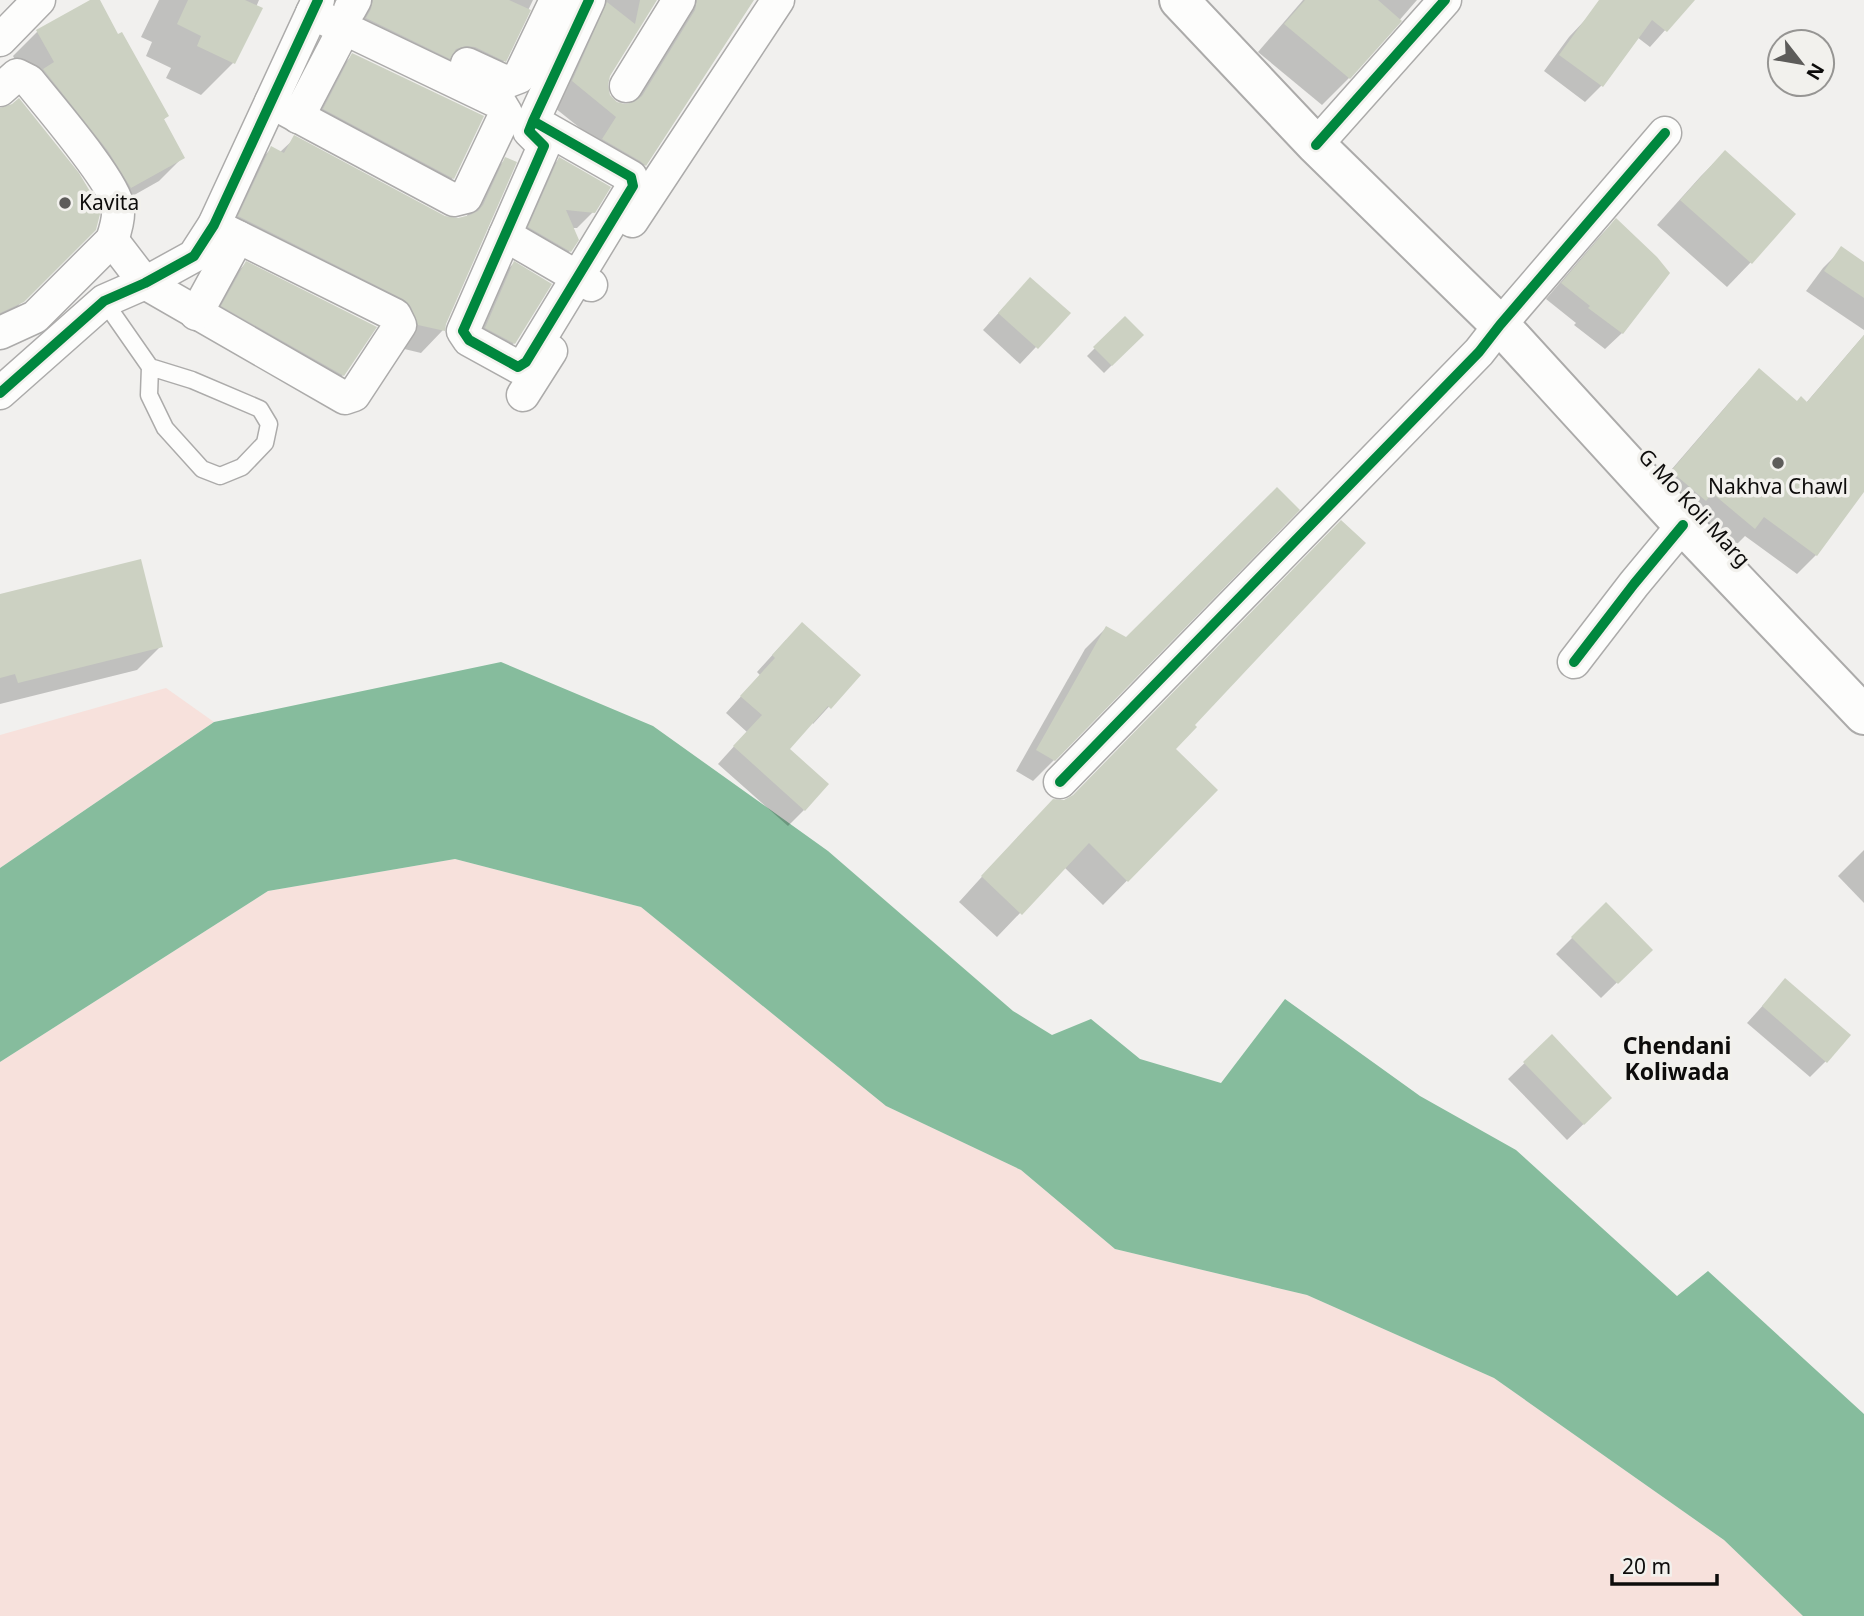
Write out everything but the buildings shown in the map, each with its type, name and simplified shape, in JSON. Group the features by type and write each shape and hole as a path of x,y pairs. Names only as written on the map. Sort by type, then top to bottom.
{"main road":[{"name":"G Mo Koli Marg","path":"1179,0 1316,145 1500,325 1683,525 1864,715"}],"street":[{"path":"0,40 39,0"},
{"path":"557,326 526,362 518,367 469,340 463,331 544,146 528,131 589,0"},
{"path":"626,86 679,0"},
{"path":"1316,145 1445,0"},
{"path":"335,9 506,82 519,77 554,1"},
{"path":"664,155 757,6 774,5"},
{"path":"523,395 557,326 584,282 774,5"},
{"path":"196,314 226,231 335,9"},
{"path":"284,109 454,200 466,197 506,113 500,103 335,9"},
{"path":"0,90 17,75 29,81 103,176 118,205 117,225 112,240 35,317 0,333"},
{"path":"533,121 631,177 633,186 584,282"},
{"path":"1060,782 1479,352 1665,133"},
{"path":"0,393 104,302 194,256 226,231"},
{"path":"112,240 145,283 345,398 354,395 400,325 395,315 226,231"},
{"path":"505,235 584,282"},
{"path":"1574,662 1683,525"}],"lane":[{"path":"104,302 150,367 149,395 165,428 202,469 220,476 231,472 242,467 265,443 269,424 260,409 192,380 150,367"}],"shaded area":[{"path":"501,662 653,726 828,851 1013,1011 1052,1035 1091,1019 1140,1059 1221,1083 1285,999 1420,1096 1516,1150 1677,1296 1708,1271 1864,1414 1864,1616 1803,1616 1724,1540 1494,1378 1307,1295 1115,1249 1021,1170 886,1106 641,907 455,859 268,891 0,1062 0,868 214,722"},
{"path":"166,688 214,722 0,868 0,735"},
{"path":"455,859 641,907 886,1106 1021,1170 1115,1249 1307,1295 1494,1378 1724,1540 1803,1616 0,1616 0,1062 268,891"}],"cycle path":[{"path":"0,393 104,301 145,283 194,256 214,225 318,0"},
{"path":"533,121 631,177 633,186 526,362 518,367 469,340 463,331 544,146 529,131 533,121 589,0"},
{"path":"1316,145 1445,0"},
{"path":"1060,782 1479,352 1665,133"},
{"path":"1574,662 1683,525"}],"place":[{"name":"Kavita","path":"65,203"},
{"name":"Nakhva Chawl","path":"1778,463"}],"district":[{"name":"Chendani Koliwada","path":"1677,1059"}]}
